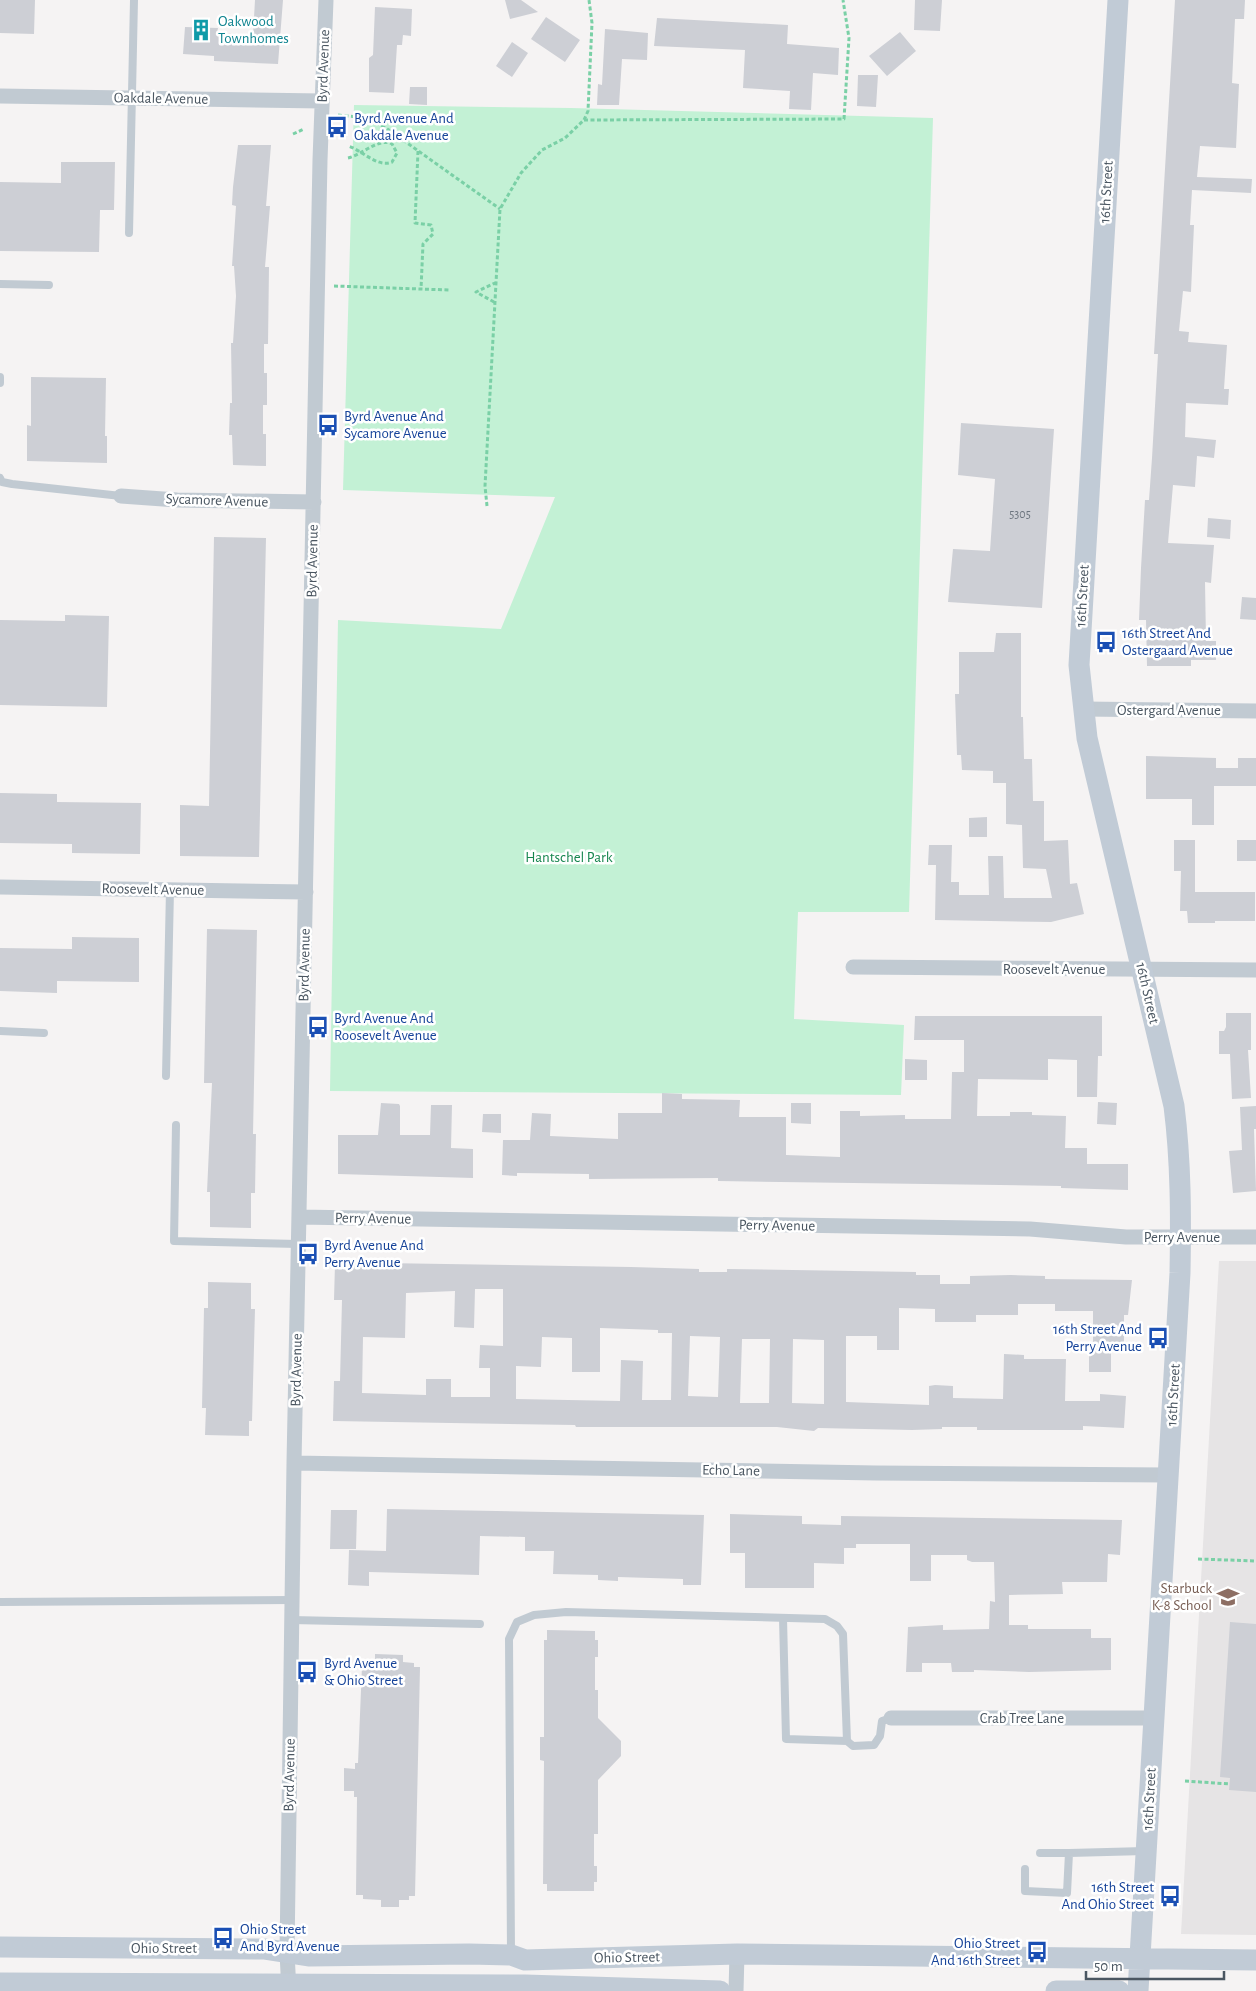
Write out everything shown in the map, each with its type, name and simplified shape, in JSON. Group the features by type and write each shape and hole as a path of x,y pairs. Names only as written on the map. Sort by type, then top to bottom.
{"street":[{"name":"Byrd Avenue","path":"289,1987 287,1953 291,1620 298,1244 321,122 326,0"},
{"name":"16th Street","path":"1118,0 1079,665 1087,738 1174,1106 1179,1151 1181,1237 1138,1991"},
{"name":"Oakdale Avenue","path":"0,96 322,101"},
{"name":"Sycamore Avenue","path":"121,496 177,500 314,502"},
{"name":"Ostergard Avenue","path":"1083,710 1256,710"},
{"name":"Roosevelt Avenue","path":"0,887 306,892"},
{"name":"Roosevelt Avenue","path":"852,967 1256,970"},
{"name":"Perry Avenue","path":"299,1217 1030,1229 1126,1236 1256,1237"},
{"name":"Echo Lane","path":"294,1463 876,1473 1168,1474"},
{"name":"Crab Tree Lane","path":"891,1718 1154,1718"},
{"name":"Ohio Street","path":"0,1948 265,1949 310,1956 518,1957 736,1954 1256,1960"},
{"path":"736,1954 736,1991"},
{"path":"518,1957 525,1988"},
{"name":"Ohio Street","path":"0,1983 720,1991"},
{"path":"1056,1991 1119,1991"}],"lane":[{"path":"130,233 134,0"},
{"path":"0,284 49,285"},
{"path":"0,377 0,383"},
{"path":"0,478 2,482 12,484 121,496"},
{"path":"166,1076 170,890"},
{"path":"0,1031 44,1032"},
{"path":"176,1125 174,1241 298,1244"},
{"path":"0,1602 292,1600"},
{"path":"518,1957 509,1639 517,1622 534,1615 566,1612 825,1620 837,1626 843,1634 847,1741"},
{"path":"783,1618 786,1739 847,1741 853,1746 874,1745 880,1736 882,1720 891,1718"},
{"path":"291,1620 480,1624"},
{"path":"1040,1853 1146,1851"},
{"path":"1025,1869 1025,1891 1067,1893 1069,1853"}],"path":[{"path":"487,506 485,486 500,209 521,173 542,150 565,138 584,120 588,111 592,23 589,0"},
{"path":"584,120 844,119 849,38 843,0"},
{"path":"294,134 338,114 368,118 500,209"},
{"path":"348,146 364,153 385,164 392,162 397,153 392,144 386,142 379,143 364,153 348,158"},
{"path":"418,151 414,223 431,225 433,234 423,244 421,289"},
{"path":"494,302 476,292 495,283"},
{"path":"318,285 449,290"},
{"path":"1198,1558 1256,1561"},
{"path":"1185,1781 1230,1784"}],"shaded area":[{"name":"Starbuck K-8 School","path":"1219,1261 1256,1261 1256,1935 1181,1934"}],"green space":[{"name":"Hantschel Park","path":"354,105 571,108 933,118 909,912 798,912 794,1019 904,1025 901,1095 330,1091 338,620 501,629 555,497 343,490"}],"building":[{"path":"0,0 35,0 34,34 0,33"},
{"name":"Oakwood Townhomes","path":"255,0 283,0 278,64 214,61 214,56 183,54 185,27 218,28 217,33 253,35"},
{"path":"505,0 521,0 538,12 510,19"},
{"path":"915,0 942,0 940,31 914,30"},
{"path":"1175,0 1245,0 1244,19 1235,19 1232,83 1239,84 1236,148 1200,146 1197,177 1252,179 1251,193 1192,190 1190,225 1194,225 1191,292 1183,291 1179,331 1189,332 1188,342 1227,345 1224,389 1229,389 1228,405 1186,403 1185,437 1216,440 1214,458 1197,456 1195,487 1173,485 1168,543 1214,545 1211,583 1205,582 1206,641 1216,641 1216,660 1191,660 1191,666 1147,666 1146,620 1139,620 1141,568 1145,500 1149,500 1152,458 1158,354 1154,354"},
{"path":"375,7 412,9 411,36 403,35 402,45 397,45 394,93 369,92 369,58 373,55"},
{"path":"546,17 580,40 565,62 531,39"},
{"path":"657,18 788,25 787,44 839,48 838,75 813,73 811,110 789,109 790,91 743,88 745,50 654,46"},
{"path":"605,29 648,33 647,60 622,59 619,105 597,105 598,84 602,85"},
{"path":"900,32 916,51 887,76 869,56"},
{"path":"512,42 528,53 512,77 496,66"},
{"path":"858,75 878,75 876,107 857,106"},
{"path":"410,87 427,87 427,105 409,104"},
{"path":"238,145 271,145 266,206 270,206 265,267 269,267 268,344 264,344 264,373 267,373 267,405 263,405 263,434 266,434 266,466 233,465 232,435 229,435 230,403 232,403 231,343 233,343 236,296 234,266 232,266 236,206 232,205"},
{"path":"61,162 115,162 114,210 100,210 99,252 0,251 0,182 61,183"},
{"path":"31,377 106,378 105,436 107,436 107,463 27,461 27,425 31,426"},
{"path":"961,423 1054,429 1042,608 948,602 953,549 990,551 995,479 958,475"},
{"path":"1208,518 1231,520 1230,539 1207,537"},
{"path":"214,537 266,538 259,857 180,856 180,805 209,806"},
{"path":"1242,597 1256,598 1256,620 1240,619"},
{"path":"65,615 109,616 107,707 0,705 0,620 65,621"},
{"path":"996,633 1021,633 1021,717 1023,717 1024,759 1032,759 1033,801 1044,801 1044,841 1068,840 1070,884 1077,883 1084,914 1051,922 935,920 936,865 928,865 929,845 952,845 951,882 959,882 959,895 989,895 988,856 1003,856 1004,898 1052,898 1046,869 1023,868 1022,825 1006,824 1006,783 993,783 993,771 962,770 961,755 957,755 955,694 959,694 959,652 994,652"},
{"path":"1146,756 1216,758 1216,768 1238,768 1238,758 1256,758 1256,786 1214,786 1214,825 1192,825 1192,799 1146,799"},
{"path":"0,793 57,794 57,802 141,803 140,854 72,853 72,844 0,843"},
{"path":"987,817 987,837 969,837 969,818"},
{"path":"1174,840 1195,840 1195,892 1255,892 1255,921 1188,923 1187,911 1180,911 1181,871 1174,871"},
{"path":"1237,840 1256,840 1256,861 1237,861"},
{"path":"207,929 257,930 253,1134 256,1134 255,1193 251,1193 251,1228 210,1227 210,1192 207,1192 212,1083 204,1083"},
{"path":"72,937 139,938 139,982 57,981 57,993 0,991 0,948 72,949"},
{"path":"1226,1013 1251,1013 1251,1050 1248,1050 1251,1098 1232,1099 1230,1054 1219,1054 1219,1031 1224,1031 1226,1027"},
{"path":"915,1016 1102,1016 1102,1056 1098,1056 1097,1097 1077,1097 1077,1060 1048,1059 1048,1080 978,1079 977,1116 1010,1116 1010,1112 1032,1112 1032,1115 1066,1116 1065,1148 1087,1148 1087,1164 1128,1164 1128,1190 1061,1188 1061,1186 718,1181 718,1178 589,1179 589,1174 517,1173 517,1176 502,1175 503,1140 530,1140 532,1113 551,1114 550,1136 618,1139 618,1113 662,1113 662,1093 682,1094 682,1099 740,1100 739,1117 786,1117 786,1155 840,1157 840,1111 860,1111 860,1116 905,1115 905,1119 951,1119 952,1072 964,1072 964,1040 914,1040"},
{"path":"905,1059 927,1060 927,1080 905,1080"},
{"path":"1098,1102 1117,1103 1116,1125 1097,1124"},
{"path":"381,1103 399,1104 400,1135 430,1135 431,1105 452,1105 451,1148 473,1149 473,1178 338,1174 338,1135 378,1135"},
{"path":"791,1103 811,1103 811,1124 791,1123"},
{"path":"1256,1106 1256,1129 1254,1129 1256,1191 1233,1193 1229,1151 1242,1150 1240,1107"},
{"path":"483,1114 501,1114 501,1133 482,1132"},
{"path":"335,1264 631,1267 699,1269 699,1272 727,1272 727,1269 916,1272 916,1275 940,1275 940,1284 970,1284 970,1276 1011,1275 1045,1276 1045,1279 1132,1280 1128,1315 1124,1315 1124,1348 1111,1348 1111,1372 1089,1372 1089,1353 1093,1353 1093,1311 1055,1311 1055,1304 1018,1304 1018,1315 976,1315 976,1322 935,1322 935,1309 899,1308 899,1350 877,1350 877,1336 846,1336 846,1402 929,1405 929,1386 935,1385 953,1386 953,1398 1003,1399 1004,1354 1024,1355 1024,1359 1066,1359 1065,1401 1100,1401 1100,1394 1126,1396 1124,1428 1083,1426 1083,1430 977,1430 977,1427 942,1427 942,1429 912,1430 818,1428 814,1431 777,1427 576,1427 575,1425 333,1421 334,1381 340,1381 342,1300 334,1300","holes":["475,1289 503,1289 503,1346 480,1345 479,1368 490,1368 490,1397 451,1397 451,1379 426,1379 426,1395 362,1393 363,1337 405,1338 406,1293 455,1291 454,1327 474,1328","600,1328 658,1330 658,1333 672,1333 671,1400 642,1400 643,1361 621,1360 620,1401 516,1399 516,1366 541,1367 542,1337 572,1338 572,1372 600,1372","690,1336 720,1337 718,1397 688,1396","742,1339 770,1339 769,1403 740,1403","793,1339 824,1340 824,1404 792,1403"]},
{"path":"208,1282 251,1283 251,1309 255,1309 252,1421 249,1421 249,1436 205,1435 206,1408 202,1408 204,1308 208,1308"},
{"path":"387,1509 704,1515 701,1585 683,1585 683,1579 618,1577 618,1581 598,1580 598,1575 553,1574 554,1551 525,1551 525,1537 480,1536 479,1575 369,1572 369,1586 348,1585 349,1550 386,1551"},
{"path":"331,1510 357,1510 356,1549 330,1549"},
{"path":"730,1514 802,1516 802,1524 841,1525 841,1516 1122,1520 1120,1555 1108,1554 1107,1582 1062,1582 1063,1594 1009,1595 1009,1625 1028,1625 1028,1629 1091,1629 1091,1638 1111,1638 1111,1670 1029,1672 974,1670 974,1672 952,1672 951,1663 922,1663 922,1672 906,1672 908,1627 943,1625 943,1630 989,1629 990,1601 995,1602 994,1562 972,1562 967,1560 967,1555 931,1555 931,1581 910,1581 910,1544 856,1544 856,1548 844,1548 844,1564 814,1563 814,1588 745,1588 745,1553 730,1553"},
{"path":"1230,1622 1256,1624 1256,1792 1229,1790 1230,1778 1220,1777"},
{"path":"547,1630 595,1631 595,1640 598,1640 598,1657 595,1657 595,1690 598,1690 598,1718 621,1741 621,1756 598,1780 598,1834 594,1834 594,1866 597,1866 597,1882 594,1882 594,1891 547,1891 547,1884 543,1884 544,1761 540,1760 540,1737 544,1737 544,1640 547,1640"},
{"path":"375,1654 403,1655 403,1662 414,1663 414,1667 420,1667 415,1896 409,1896 409,1900 399,1900 399,1907 381,1907 381,1900 363,1899 363,1895 356,1895 357,1797 354,1797 354,1791 344,1791 344,1768 355,1769 355,1763 358,1763 362,1666 368,1666 368,1662 375,1662"}],"place":[{"name":"Oakwood Townhomes","path":"201,30"},
{"name":"Byrd Avenue And Oakdale Avenue","path":"337,127"},
{"name":"Byrd Avenue And Sycamore Avenue","path":"328,425"},
{"name":"16th Street And Ostergaard Avenue","path":"1106,642"},
{"name":"Byrd Avenue And Roosevelt Avenue","path":"318,1027"},
{"name":"Byrd Avenue And Perry Avenue","path":"308,1254"},
{"name":"16th Street And Perry Avenue","path":"1158,1338"},
{"name":"Starbuck K-8 School","path":"1228,1597"},
{"name":"Byrd Avenue & Ohio Street","path":"307,1672"},
{"name":"16th Street And Ohio Street","path":"1170,1896"},
{"name":"Ohio Street And Byrd Avenue","path":"223,1938"},
{"name":"Ohio Street And 16th Street","path":"1037,1952"}]}
